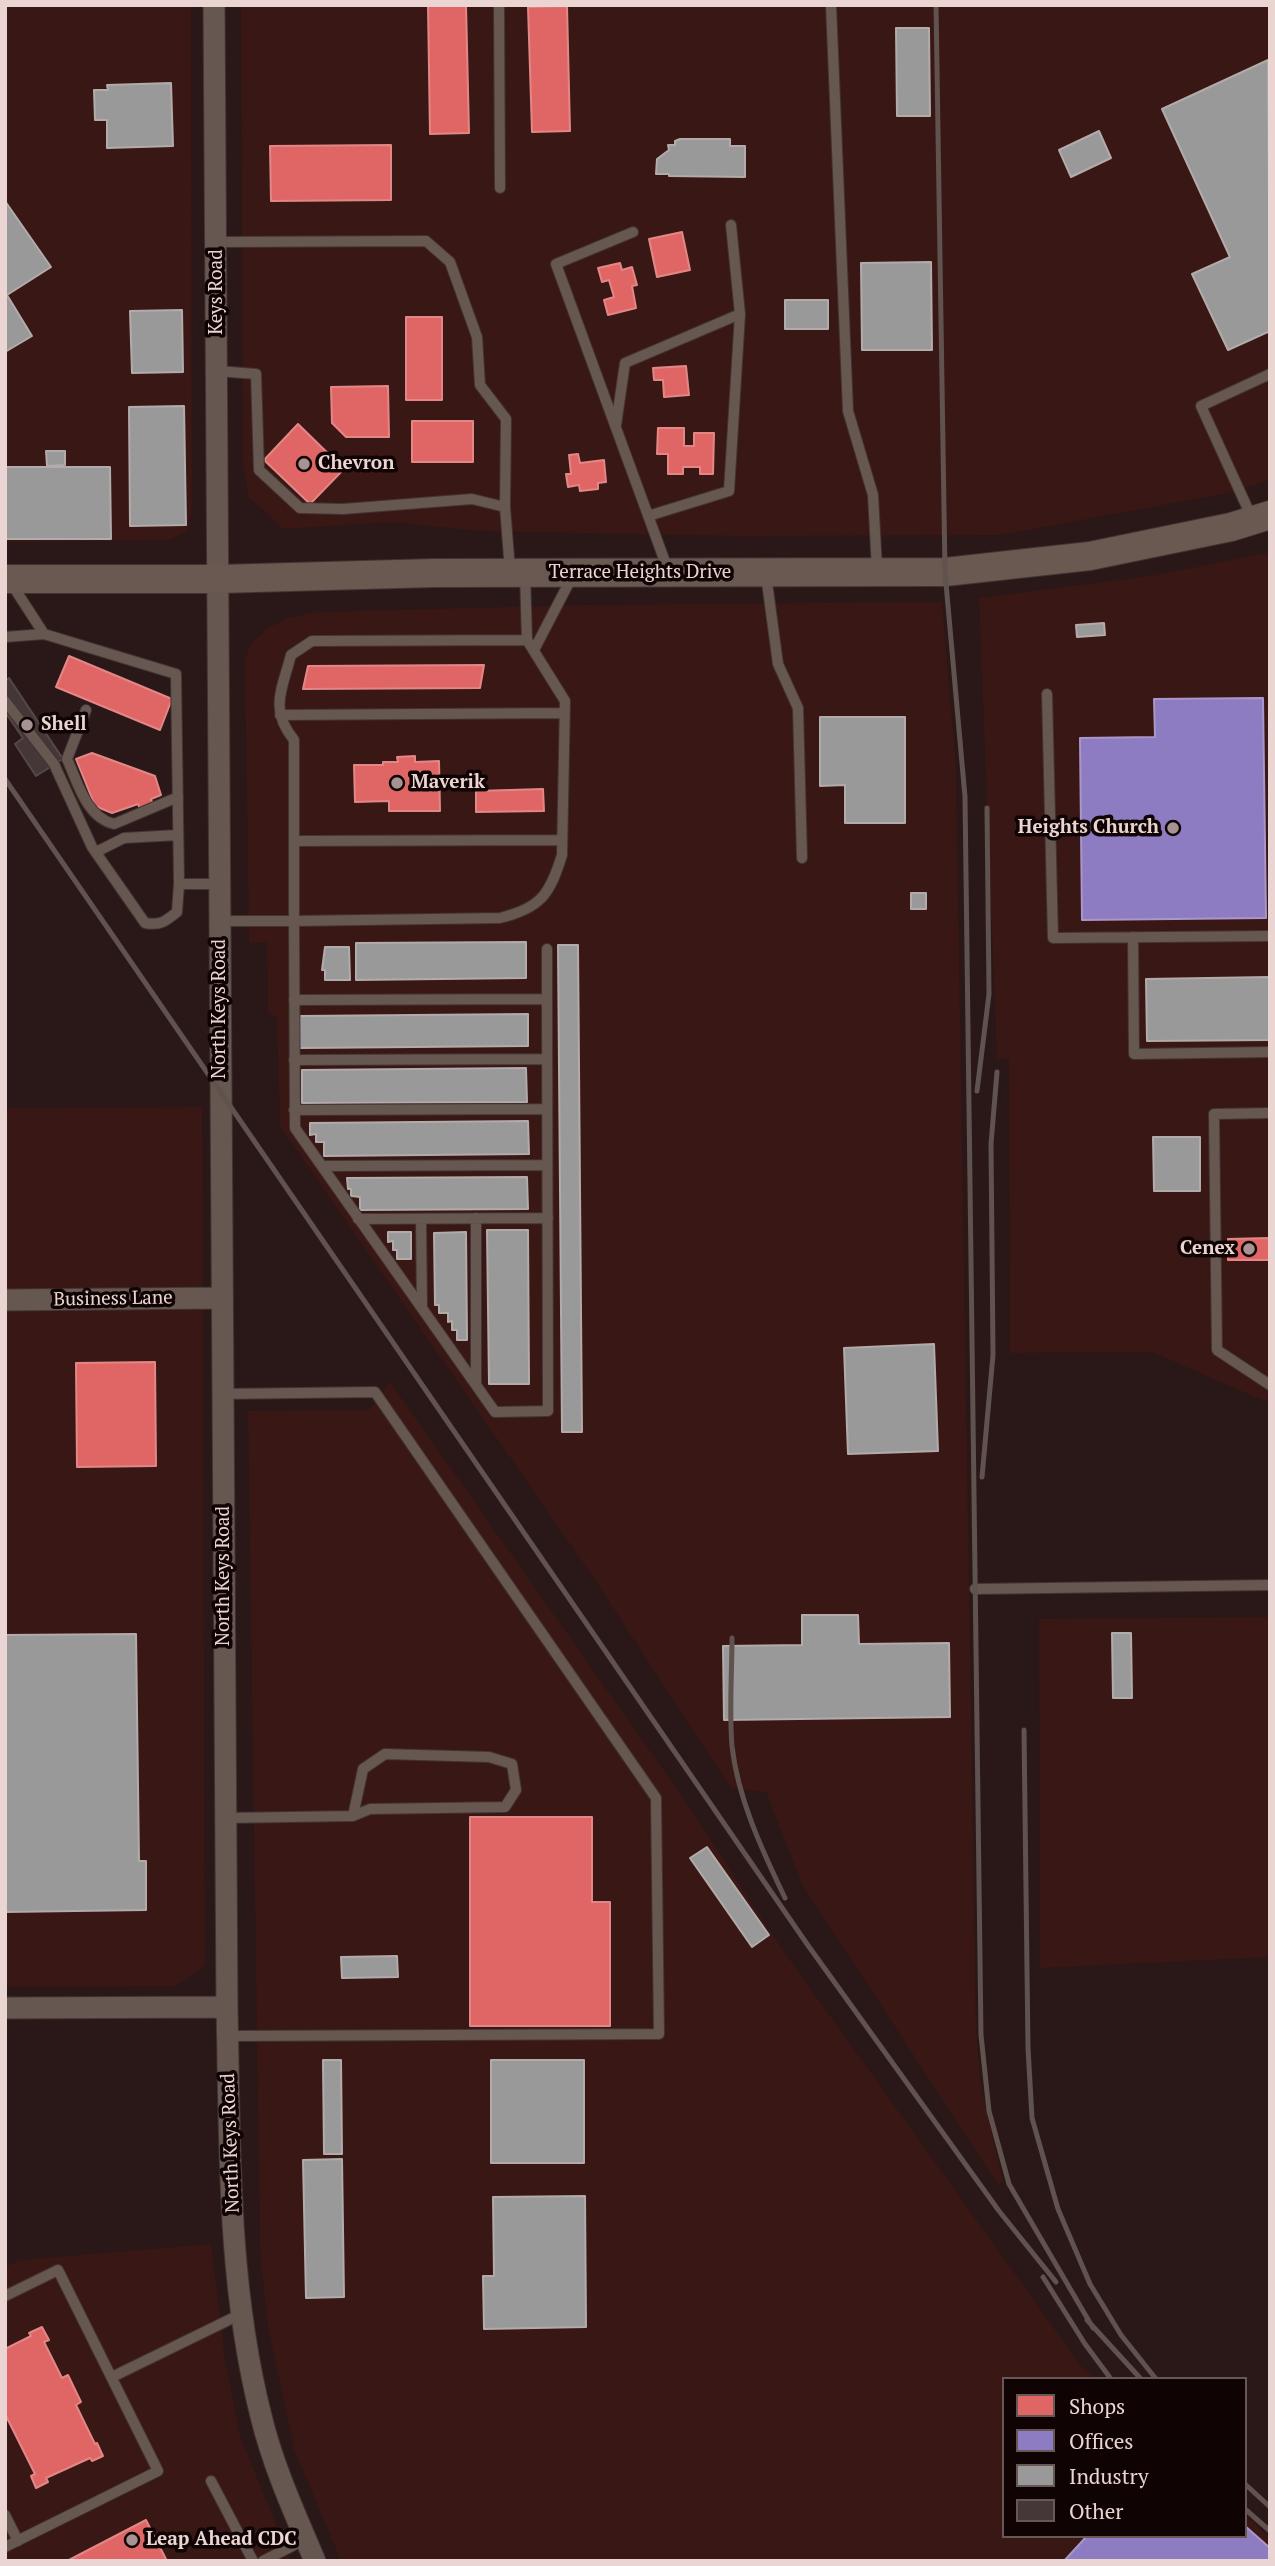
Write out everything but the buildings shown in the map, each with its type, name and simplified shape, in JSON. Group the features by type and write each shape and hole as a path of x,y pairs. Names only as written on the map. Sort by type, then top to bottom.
{"main road":[{"name":"Terrace Heights Drive","path":"7,579 219,579 517,573 945,572 1090,556 1231,527 1261,518"}],"street":[{"name":"Keys Road","path":"214,5 219,579"},
{"name":"North Keys Road","path":"219,579 225,1818 227,2007 235,2273 261,2417 287,2497 315,2561"},
{"name":"Business Lane","path":"5,1300 222,1298"},
{"path":"5,2008 227,2007"}],"lane":[{"path":"499,5 500,188"},
{"path":"831,5 848,411 873,495 878,572"},
{"path":"648,516 729,491 740,314 731,225"},
{"path":"633,232 556,264 669,573"},
{"path":"216,242 426,241 450,262 477,337 480,385 506,419 505,508 527,640 565,701 562,855 556,876 544,897 524,912 500,918 220,921"},
{"path":"616,428 625,363 740,314"},
{"path":"217,371 256,373 258,470 300,508 343,509 472,499 505,508"},
{"path":"1261,518 1201,406 1270,374"},
{"path":"766,572 778,664 798,708 802,858"},
{"path":"534,650 575,573"},
{"path":"7,579 44,634"},
{"path":"5,637 44,634 176,674 179,884 177,912 157,925 145,923 96,852 54,764 5,701"},
{"path":"527,640 312,641 291,655 279,704 282,725 294,740 295,1128 495,1412 548,1411 547,949"},
{"path":"1047,694 1053,938 1270,936"},
{"path":"86,710 67,759 89,808 105,821 114,824 178,797"},
{"path":"280,715 564,713"},
{"path":"96,852 124,838 178,835"},
{"path":"294,841 562,840"},
{"path":"179,884 219,884"},
{"path":"1132,937 1134,1054 1270,1052"},
{"path":"294,1000 547,999"},
{"path":"294,1060 547,1059"},
{"path":"295,1111 547,1109"},
{"path":"1270,1113 1214,1114 1217,1350 1270,1385"},
{"path":"322,1166 547,1165"},
{"path":"476,1218 476,1385"},
{"path":"358,1219 548,1218"},
{"path":"421,1219 422,1306"},
{"path":"222,1394 375,1392 656,1798 659,2034 228,2036"},
{"path":"975,1589 1270,1585"},
{"path":"225,1818 353,1815 370,1809 505,1807 516,1790 512,1764 489,1757 385,1754 363,1769 353,1815"},
{"path":"5,2296 58,2270 158,2471 5,2547"},
{"path":"112,2377 241,2314"},
{"path":"211,2481 253,2561"},
{"path":"5,2515 18,2540"},
{"path":"263,2561 306,2539"}],"shaded area":[{"path":"5,5 191,5 192,510 187,531 170,540 5,542"},
{"path":"241,5 1270,5 1270,480 1228,493 1001,535 739,536 478,531 392,522 283,529 249,497 243,466"},
{"path":"1270,552 1270,1400 1262,1400 1152,1352 1010,1353 1009,1059 997,1059 979,598 1157,575"},
{"path":"942,602 956,767 976,2031 981,2087 1003,2181 998,2185 802,1884 766,1792 731,1788 593,1577 280,1126 277,1017 268,1013 267,942 249,942 245,659 250,645 266,629 287,618 318,612 581,605"},
{"path":"202,1107 205,1965 176,1986 5,1987 5,1108"},
{"path":"390,1382 674,1785 782,1949 1081,2366 1094,2377 1002,2377 1002,2538 1247,2538 1247,2517 1270,2538 1270,2561 341,2561 294,2449 267,2321 260,2248 248,1411 369,1410"},
{"path":"1270,1617 1270,1957 1040,1968 1039,1619"},
{"path":"211,2244 225,2359 240,2436 291,2561 5,2561 5,2267 20,2260"}],"railway":[{"path":"936,5 945,572 965,797 981,2035 989,2111 1009,2184 1093,2328"},
{"path":"5,779 807,1944 999,2211 1056,2282"},
{"path":"977,1091 989,994 987,808"},
{"path":"982,1477 993,1355 991,1144 997,1072"},
{"path":"732,1638 731,1719 735,1766 752,1824 785,1898"},
{"path":"1024,1730 1028,2048 1032,2118 1058,2209 1090,2284 1121,2335 1154,2377"},
{"path":"1043,2277 1085,2344 1110,2377"},
{"path":"1087,2320 1139,2377"},
{"path":"1247,2486 1270,2507"},
{"path":"1247,2511 1270,2531"}],"place":[{"name":"Chevron","path":"304,464"},
{"name":"Shell","path":"27,725"},
{"name":"Maverik","path":"397,783"},
{"name":"Heights Church","path":"1173,828"},
{"name":"Cenex","path":"1249,1249"},
{"name":"Leap Ahead CDC","path":"132,2540"}]}
